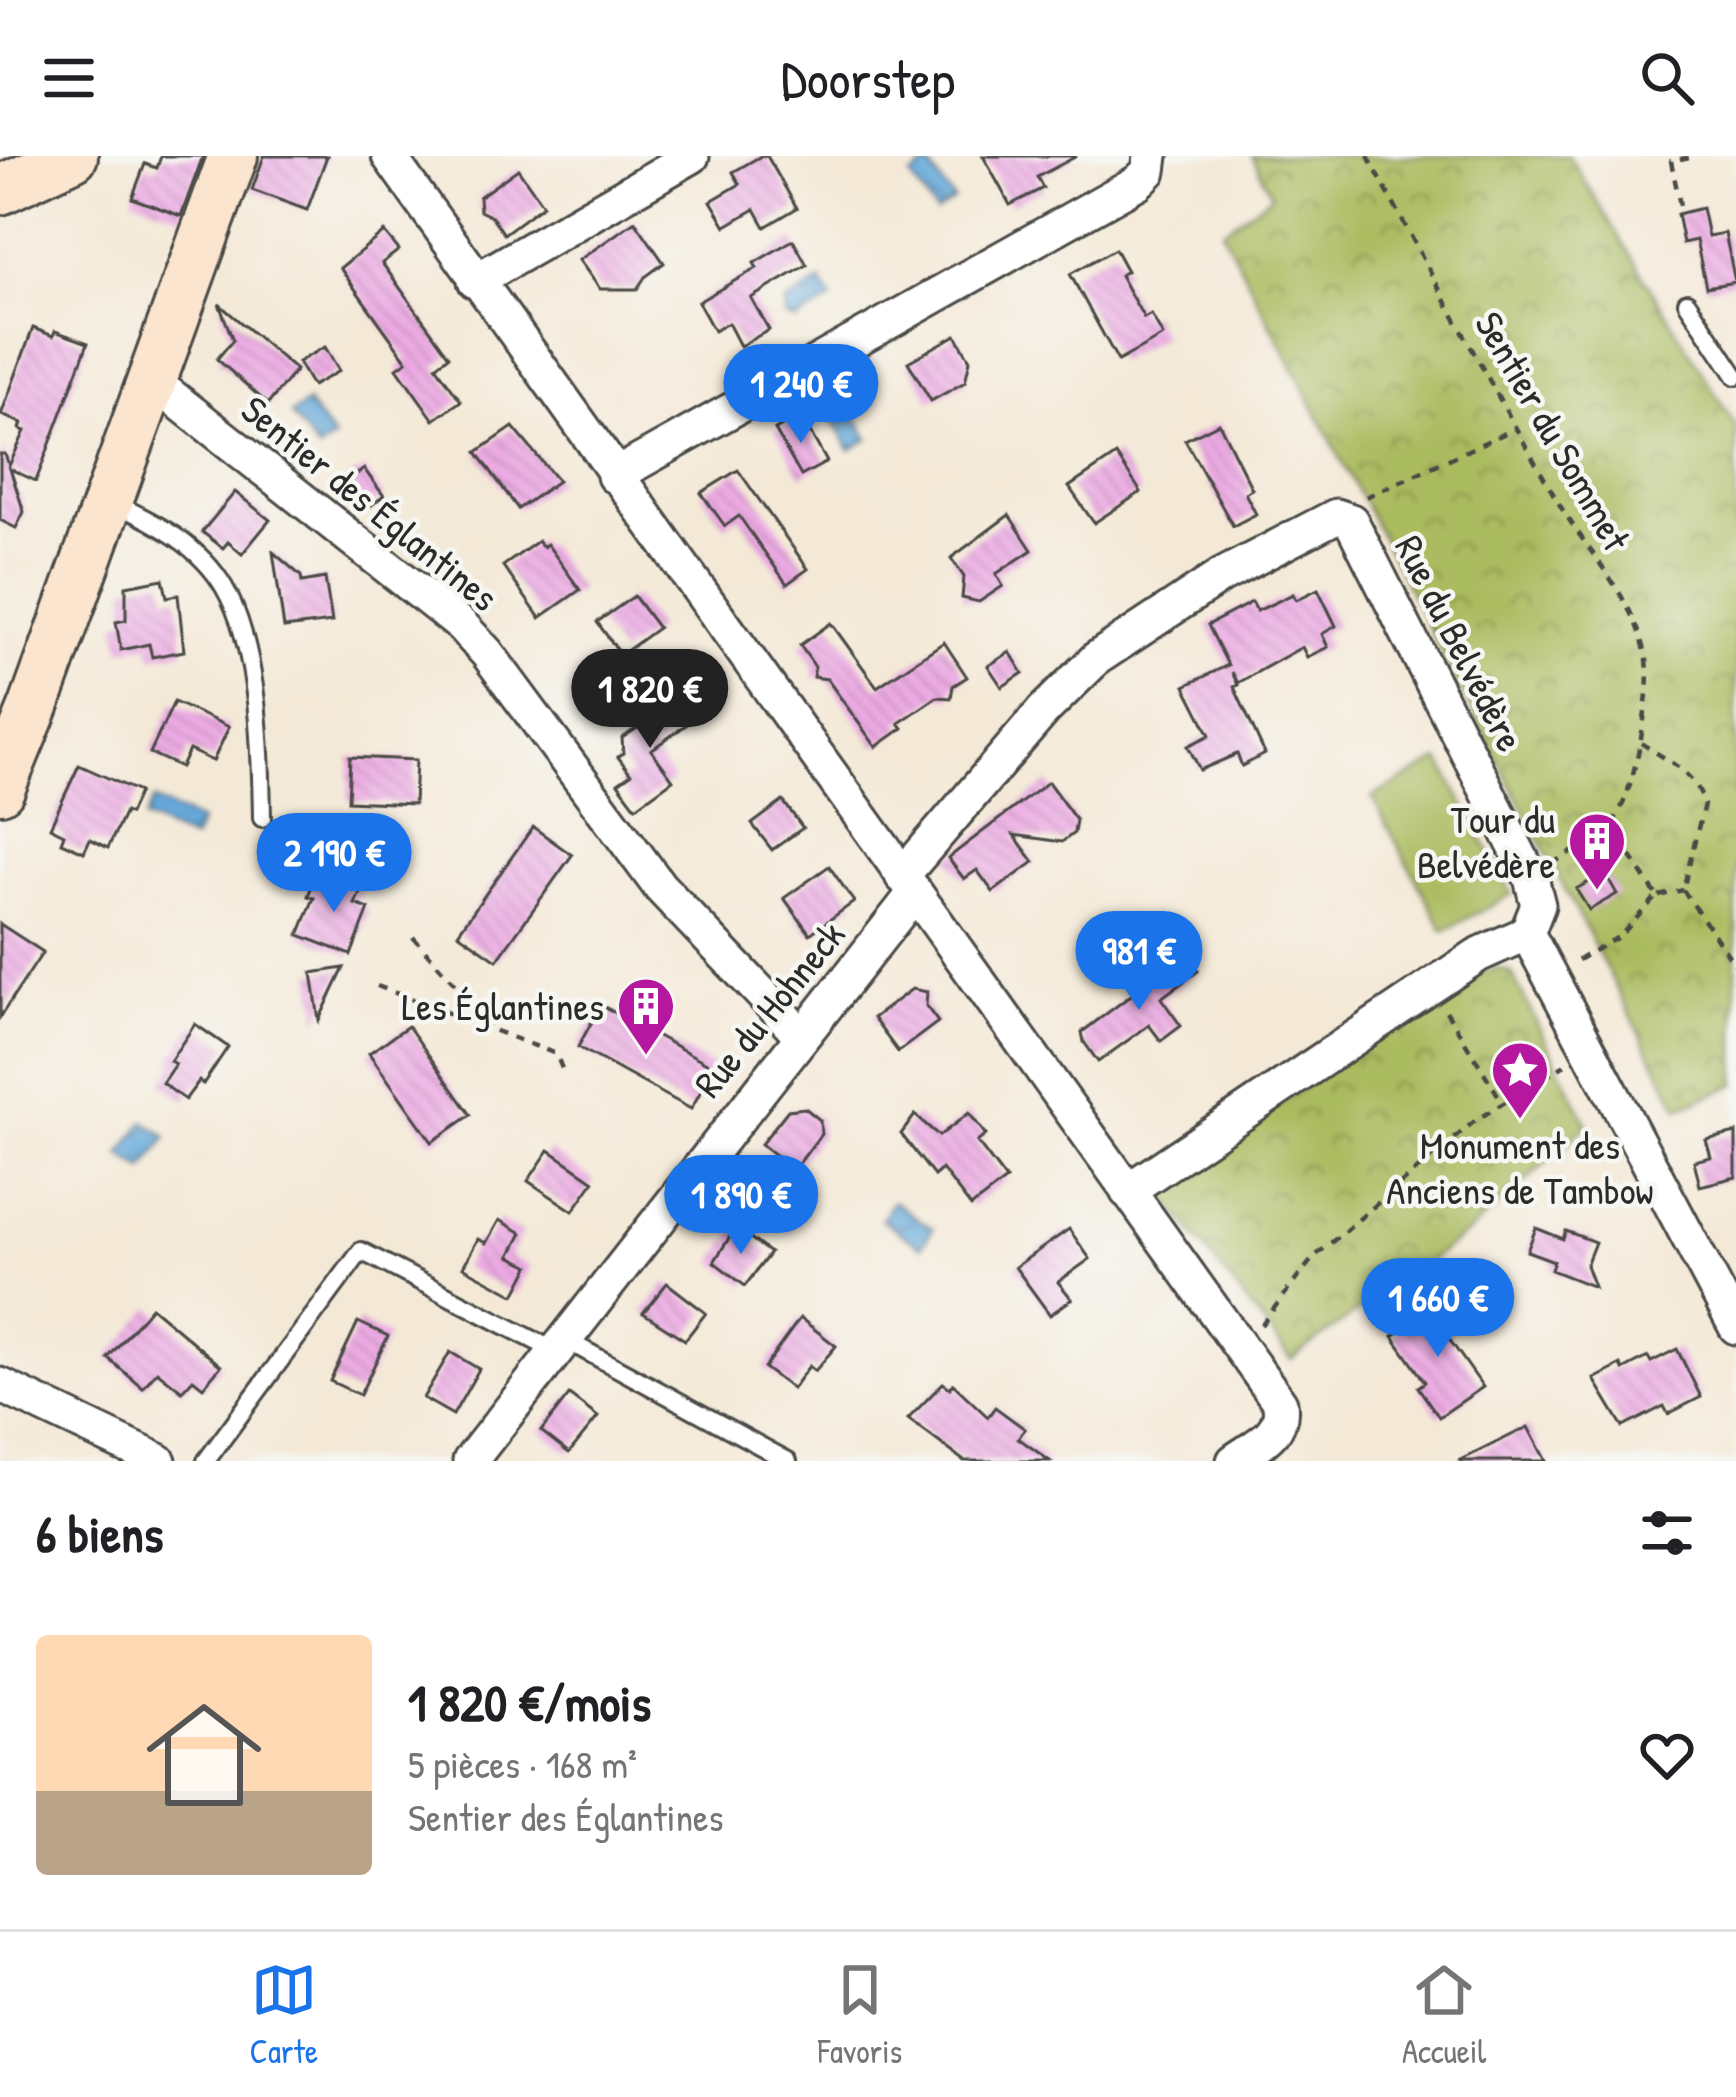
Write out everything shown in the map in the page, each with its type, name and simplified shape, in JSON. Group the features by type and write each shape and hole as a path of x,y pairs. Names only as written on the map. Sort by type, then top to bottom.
{"main road":[{"path":"0,190 73,156"},
{"path":"0,788 233,156"}],"street":[{"path":"389,156 1280,1403 1282,1416 1276,1430 1234,1461"},
{"path":"475,280 692,156"},
{"path":"614,476 1138,182 1149,171 1151,156"},
{"name":"Sentier des Églantines","path":"148,383 166,392 461,625 488,653 660,887 801,1035"},
{"path":"908,885 1044,710 1096,658 1221,576 1336,516"},
{"name":"Rue du Belvédère","path":"1336,516 1351,521 1531,878"},
{"path":"1126,1191 1478,955 1527,933 1538,905 1531,878"},
{"name":"Rue du Hohneck","path":"470,1461 801,1035 908,885"},
{"path":"1527,933 1736,1327"},
{"path":"0,1385 159,1461"}],"lane":[{"path":"1687,302 1736,376"},
{"path":"107,501 159,523 193,550 224,586 241,628 261,733 262,818"},
{"path":"206,1461 362,1251 788,1461"}],"path":[{"name":"Sentier du Sommet","path":"1368,156 1515,428 1583,544 1631,609 1648,682 1641,743 1611,825"},
{"path":"1680,205 1671,159 1695,156"},
{"path":"1336,516 1515,428"},
{"path":"1641,743 1686,774 1702,793 1705,804 1682,890"},
{"path":"1531,878 1611,825 1657,896"},
{"path":"1551,975 1620,936 1657,896 1682,890"},
{"path":"1682,890 1736,966"},
{"path":"413,937 500,1033"},
{"path":"377,986 556,1054 565,1076"},
{"path":"1430,987 1503,1103"},
{"path":"1243,1349 1313,1258 1476,1120 1556,1070"}],"green space":[{"path":"1252,156 1569,156 1736,427 1736,1085 1679,1108 1222,231 1272,195"},
{"path":"1440,760 1512,894 1444,931 1372,797"},
{"path":"1496,968 1511,972 1588,1125 1470,1231 1291,1359 1155,1185 1472,977"}],"water":[{"path":"928,164 954,200 936,213 911,177"},
{"path":"821,281 832,300 796,321 785,317 785,303"},
{"path":"846,400 869,439 850,450 828,411"},
{"path":"307,403 334,439 318,451 291,415"},
{"path":"153,800 200,822 192,840 145,819"},
{"path":"144,1121 167,1137 144,1170 121,1155"},
{"path":"893,1201 933,1229 921,1247 881,1219"}],"building":[{"path":"161,156 203,156 181,216 132,198 145,164 157,168"},
{"path":"264,156 327,156 307,210 252,190"},
{"path":"767,156 797,208 765,227 755,209 726,226 711,201 740,184 733,172"},
{"path":"983,156 1077,156 1037,177 1043,188 1010,205"},
{"path":"518,169 543,205 504,234 492,217 480,211 479,197"},
{"path":"1702,208 1708,236 1725,233 1735,282 1706,287 1696,240 1683,243 1677,214"},
{"path":"635,221 664,263 637,289 600,289 579,260"},
{"path":"384,232 399,250 382,263 449,356 436,366 461,401 434,420 397,368 407,361 340,268"},
{"path":"793,240 807,265 751,298 769,330 740,346 728,323 714,331 698,302 757,268 754,263"},
{"path":"1115,249 1127,271 1120,275 1132,297 1144,318 1151,314 1163,336 1118,361 1070,274"},
{"path":"219,304 296,370 268,404 217,359 233,340"},
{"path":"33,328 88,343 36,481 10,469 24,512 16,528 0,520 0,454 5,454 9,466 25,431 20,429 22,423 1,415"},
{"path":"956,335 970,360 965,382 931,401 908,362"},
{"path":"325,347 339,371 312,386 298,362"},
{"path":"801,416 827,462 801,476 775,430"},
{"path":"1219,423 1252,489 1245,493 1256,514 1233,526 1185,440"},
{"path":"513,427 558,481 518,509 477,452"},
{"path":"1116,455 1141,492 1094,523 1069,487"},
{"path":"364,469 384,496 362,512 342,485"},
{"path":"738,470 808,569 787,584 739,516 725,526 701,493"},
{"path":"235,492 270,520 242,554 228,542 223,548 202,532"},
{"path":"1009,515 1032,550 996,574 1003,586 979,602 962,598 964,577 951,558"},
{"path":"538,541 543,547 547,544 580,590 540,618 503,566"},
{"path":"273,552 302,582 325,578 332,622 284,628"},
{"path":"163,579 167,597 178,595 184,651 152,657 149,644 121,650 116,622 126,620 126,586"},
{"path":"1318,589 1336,626 1322,634 1328,647 1307,657 1302,647 1238,683 1232,672 1238,685 1234,687 1265,754 1242,766 1237,754 1200,770 1188,746 1210,735 1185,686 1228,665 1208,625 1252,602 1257,611 1293,594 1296,600"},
{"path":"634,596 658,628 621,655 597,622"},
{"path":"831,623 877,687 944,642 967,677 953,686 951,698 937,697 899,723 903,728 876,747 827,679 813,677 815,667 800,645"},
{"path":"1010,652 1023,673 1002,687 988,666"},
{"path":"675,695 693,720 651,750 673,780 636,807 618,783 631,774 618,757 623,753 622,738"},
{"path":"174,702 229,727 213,761 189,750 181,767 150,753"},
{"path":"350,757 416,760 414,804 348,801"},
{"path":"79,765 139,792 108,848 90,839 84,852 61,842 64,834 50,827"},
{"path":"1048,782 1076,820 1074,833 1062,842 1014,835 1034,862 993,892 977,870 964,879 948,858"},
{"path":"783,801 803,828 772,850 752,824"},
{"name":"Les Églantines","path":"533,827 572,855 497,960 458,933"},
{"path":"829,866 854,902 810,934 784,898"},
{"path":"317,872 361,890 355,904 369,909 351,955 299,935 314,898 308,896"},
{"name":"Tour du Belvédère","path":"1605,873 1617,894 1589,910 1576,889"},
{"path":"0,924 43,952 0,1017"},
{"path":"1186,954 1198,971 1161,998 1181,1026 1161,1041 1149,1025 1098,1062 1082,1032"},
{"path":"344,968 319,1020 312,973"},
{"path":"912,989 927,992 926,1006 938,1022 898,1052 873,1018"},
{"name":"Les Églantines","path":"601,1005 714,1067 691,1109 578,1047"},
{"path":"195,1024 228,1047 203,1084 199,1081 185,1100 162,1083 175,1064 170,1061"},
{"name":"Les Églantines","path":"408,1026 471,1115 432,1142 369,1053"},
{"path":"805,1108 820,1120 821,1134 794,1170 761,1144 788,1110"},
{"path":"969,1113 986,1135 977,1142 1006,1180 971,1207 942,1169 934,1176 901,1134 915,1115 939,1136"},
{"path":"1736,1133 1736,1177 1700,1186 1694,1161 1711,1157 1706,1140"},
{"path":"549,1150 594,1181 573,1211 528,1181"},
{"path":"499,1220 522,1233 510,1256 530,1266 515,1295 463,1267 478,1239 486,1243"},
{"path":"736,1227 770,1253 745,1286 714,1262"},
{"path":"1536,1228 1563,1239 1566,1231 1595,1242 1586,1265 1594,1287 1551,1270 1554,1261 1527,1251"},
{"path":"1069,1229 1090,1259 1058,1282 1072,1299 1050,1315 1015,1267"},
{"path":"667,1283 706,1313 685,1340 643,1313"},
{"path":"1431,1301 1456,1322 1447,1336 1483,1387 1439,1417 1418,1387 1425,1382 1393,1336"},
{"path":"151,1307 221,1366 203,1387 193,1379 182,1391 157,1371 143,1388 108,1358"},
{"path":"800,1318 836,1346 815,1371 809,1366 792,1389 764,1368"},
{"path":"358,1322 388,1336 360,1395 330,1381"},
{"path":"1677,1349 1701,1397 1668,1414 1664,1406 1623,1427 1594,1379 1621,1365 1623,1370 1648,1357 1651,1362"},
{"path":"450,1352 479,1369 453,1415 423,1398"},
{"path":"943,1383 950,1388 953,1384 988,1417 995,1407 1025,1429 1018,1438 1050,1461 964,1461 908,1419"},
{"path":"569,1395 598,1417 569,1453 541,1431"},
{"path":"1528,1427 1546,1461 1459,1461"}],"place":[{"name":"Tour du Belvédère","path":"1597,892"},
{"name":"Les Églantines","path":"646,1057"},
{"name":"Monument des Anciens de Tambow","path":"1520,1121"}]}
